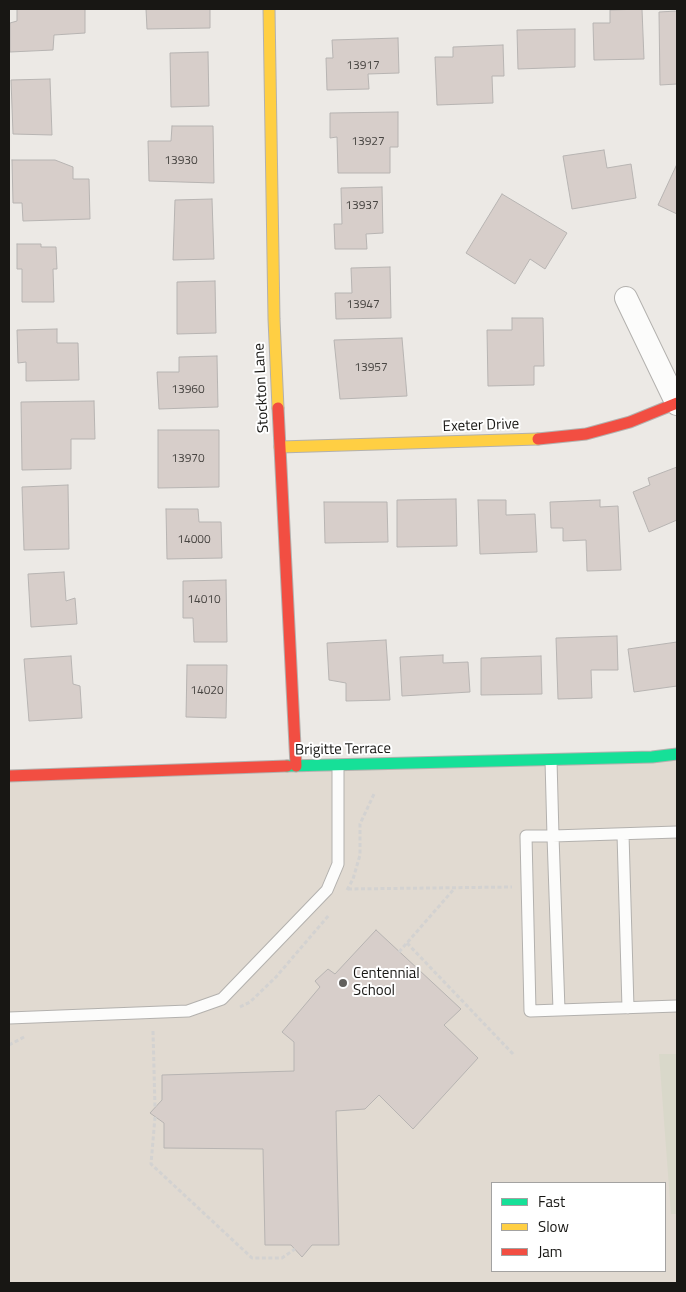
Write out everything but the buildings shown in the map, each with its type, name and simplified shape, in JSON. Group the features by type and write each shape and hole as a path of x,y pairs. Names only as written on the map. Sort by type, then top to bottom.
{"street":[{"name":"Stockton Lane","path":"269,9 274,319 296,766"},
{"path":"626,298 677,404"},
{"name":"Exeter Drive","path":"280,447 545,439 586,434 630,422 677,404"},
{"name":"Brigitte Terrace","path":"9,776 296,766 652,757 677,754"}],"lane":[{"path":"551,760 560,1010"},
{"path":"9,1018 188,1011 222,999 326,890 338,864 338,765"},
{"path":"677,832 526,836 530,1011 677,1006"},
{"path":"623,834 628,1008"}],"path":[{"path":"348,889 527,887"},
{"path":"399,952 454,888"},
{"path":"407,943 514,1055"},
{"path":"154,1031 155,1108"},
{"path":"155,1117 151,1164 158,1171 252,1258 282,1258 295,1249"}],"shaded area":[{"name":"Centennial School","path":"677,759 677,1283 9,1283 9,782"},
{"path":"659,1054 677,1054 677,1214 671,1214"}],"traffic: fast":[{"path":"287,766 652,757 677,754"}],"traffic: slow":[{"path":"269,9 274,319 278,408"},
{"path":"280,447 538,439"}],"traffic: jam":[{"path":"538,439 586,434 630,422 677,403"},
{"path":"278,408 296,766"},
{"path":"9,776 287,766"}],"place":[{"name":"Centennial School","path":"343,983"}]}
